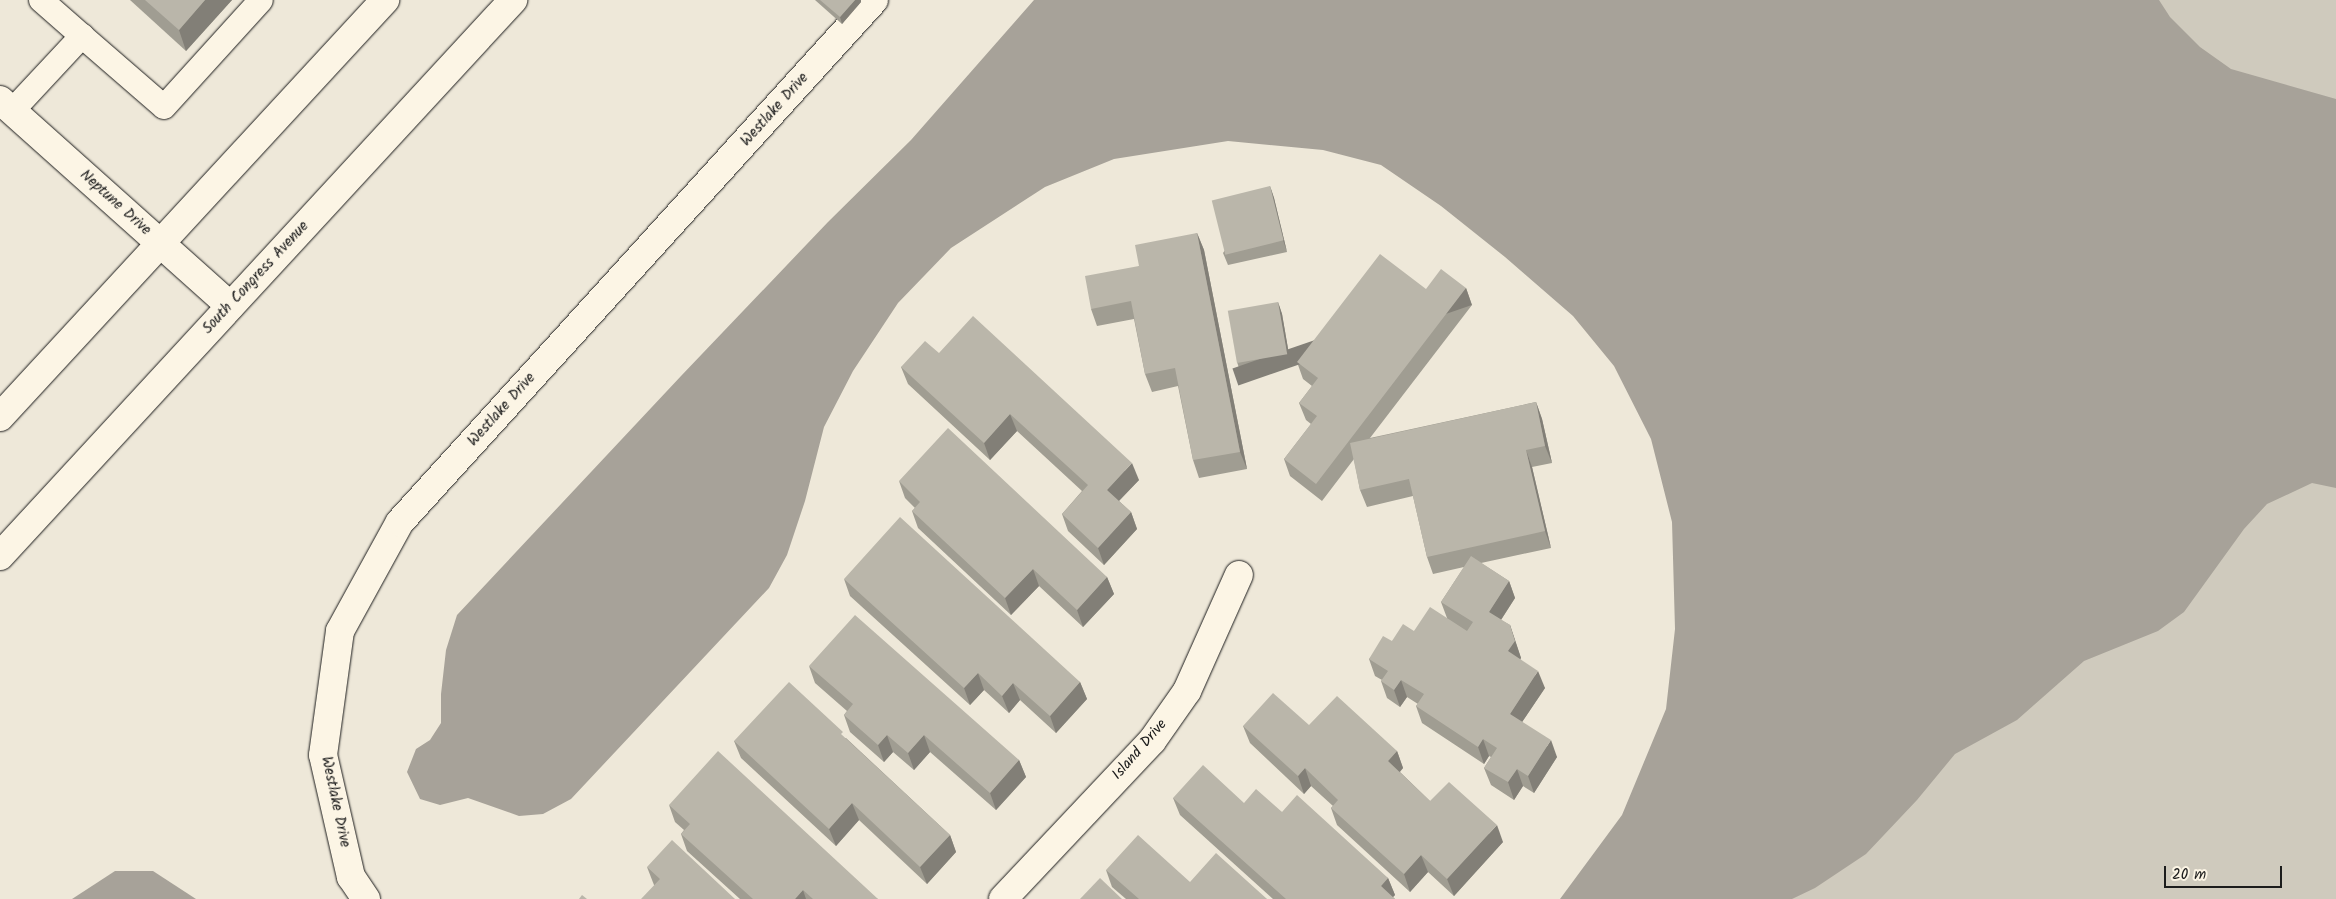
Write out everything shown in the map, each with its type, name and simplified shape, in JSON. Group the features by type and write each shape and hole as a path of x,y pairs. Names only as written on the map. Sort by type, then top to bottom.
{"street":[{"path":"0,417 385,0"},
{"name":"South Congress Avenue","path":"0,556 513,0"},
{"name":"Westlake Drive","path":"366,899 351,877 323,755 340,632 396,530 414,507 874,0"},
{"name":"Neptune Drive","path":"6,106 230,306"},
{"name":"Island Drive","path":"1003,899 1157,734 1188,691 1240,575"}],"lane":[{"path":"42,0 164,107 261,0"},
{"path":"6,106 82,36"}],"shaded area":[{"path":"1034,0 2159,0 2170,17 2200,47 2231,69 2336,99 2336,488 2312,483 2267,504 2244,529 2184,612 2158,631 2084,661 2017,720 1955,754 1917,800 1866,854 1815,888 1792,899 1560,899 1622,815 1666,709 1675,629 1672,522 1651,439 1614,366 1573,316 1505,257 1441,206 1381,165 1323,150 1228,141 1114,159 1045,187 951,248 898,303 853,371 824,427 805,501 787,555 769,588 571,799 543,814 519,816 468,798 440,805 420,799 407,772 416,749 430,740 441,723 441,694 446,650 457,615 828,222 911,140"},
{"path":"1362,0 2336,0 2336,899 1614,899 1860,639"},
{"path":"115,871 153,871 196,899 72,899"}],"building":[{"path":"145,0 205,0 179,30"},
{"path":"820,0 855,0 840,17"},
{"path":"1270,186 1284,240 1225,255 1212,201"},
{"path":"1197,233 1240,452 1193,460 1175,368 1145,374 1131,301 1091,309 1085,276 1139,266 1135,245"},
{"path":"1380,254 1426,289 1441,269 1466,288 1316,484 1284,459 1317,416 1299,403 1318,378 1297,362"},
{"path":"1278,302 1287,354 1237,363 1228,311"},
{"path":"973,316 1132,463 1107,490 1131,512 1098,548 1062,514 1088,485 1010,414 984,443 901,367 925,341 939,353"},
{"path":"1536,402 1545,446 1526,450 1545,531 1427,557 1409,479 1360,490 1350,443"},
{"path":"948,428 1107,577 1077,610 1033,569 1005,598 912,511 920,502 899,481"},
{"path":"900,517 1080,682 1050,716 1013,683 1002,696 978,673 964,688 844,579"},
{"path":"1471,556 1509,581 1489,612 1510,625 1515,641 1508,651 1538,671 1510,714 1551,740 1528,776 1517,769 1508,782 1484,768 1497,748 1483,739 1478,747 1416,706 1424,694 1401,680 1394,690 1381,681 1388,671 1369,659 1383,636 1392,641 1403,624 1414,631 1430,607 1467,631 1473,622 1441,602"},
{"path":"855,615 1019,760 990,793 924,735 908,753 887,735 878,745 844,715 853,704 809,666"},
{"path":"789,682 843,732 841,734 950,835 920,867 852,803 829,829 734,741"},
{"path":"1273,693 1309,725 1337,696 1397,751 1388,761 1430,801 1449,782 1497,825 1447,879 1421,855 1404,874 1331,808 1338,800 1305,768 1298,776 1243,726"},
{"path":"718,751 878,899 813,899 803,890 795,899 753,899 681,834 690,824 669,805"},
{"path":"1203,765 1244,803 1256,789 1282,812 1297,795 1388,878 1381,886 1395,899 1286,899 1173,798"},
{"path":"1138,835 1190,882 1216,853 1267,899 1139,899 1106,870"},
{"path":"672,840 735,899 641,899 660,879 647,867"},
{"path":"1100,878 1122,899 1080,899"},
{"path":"582,895 587,899 579,899"}]}
